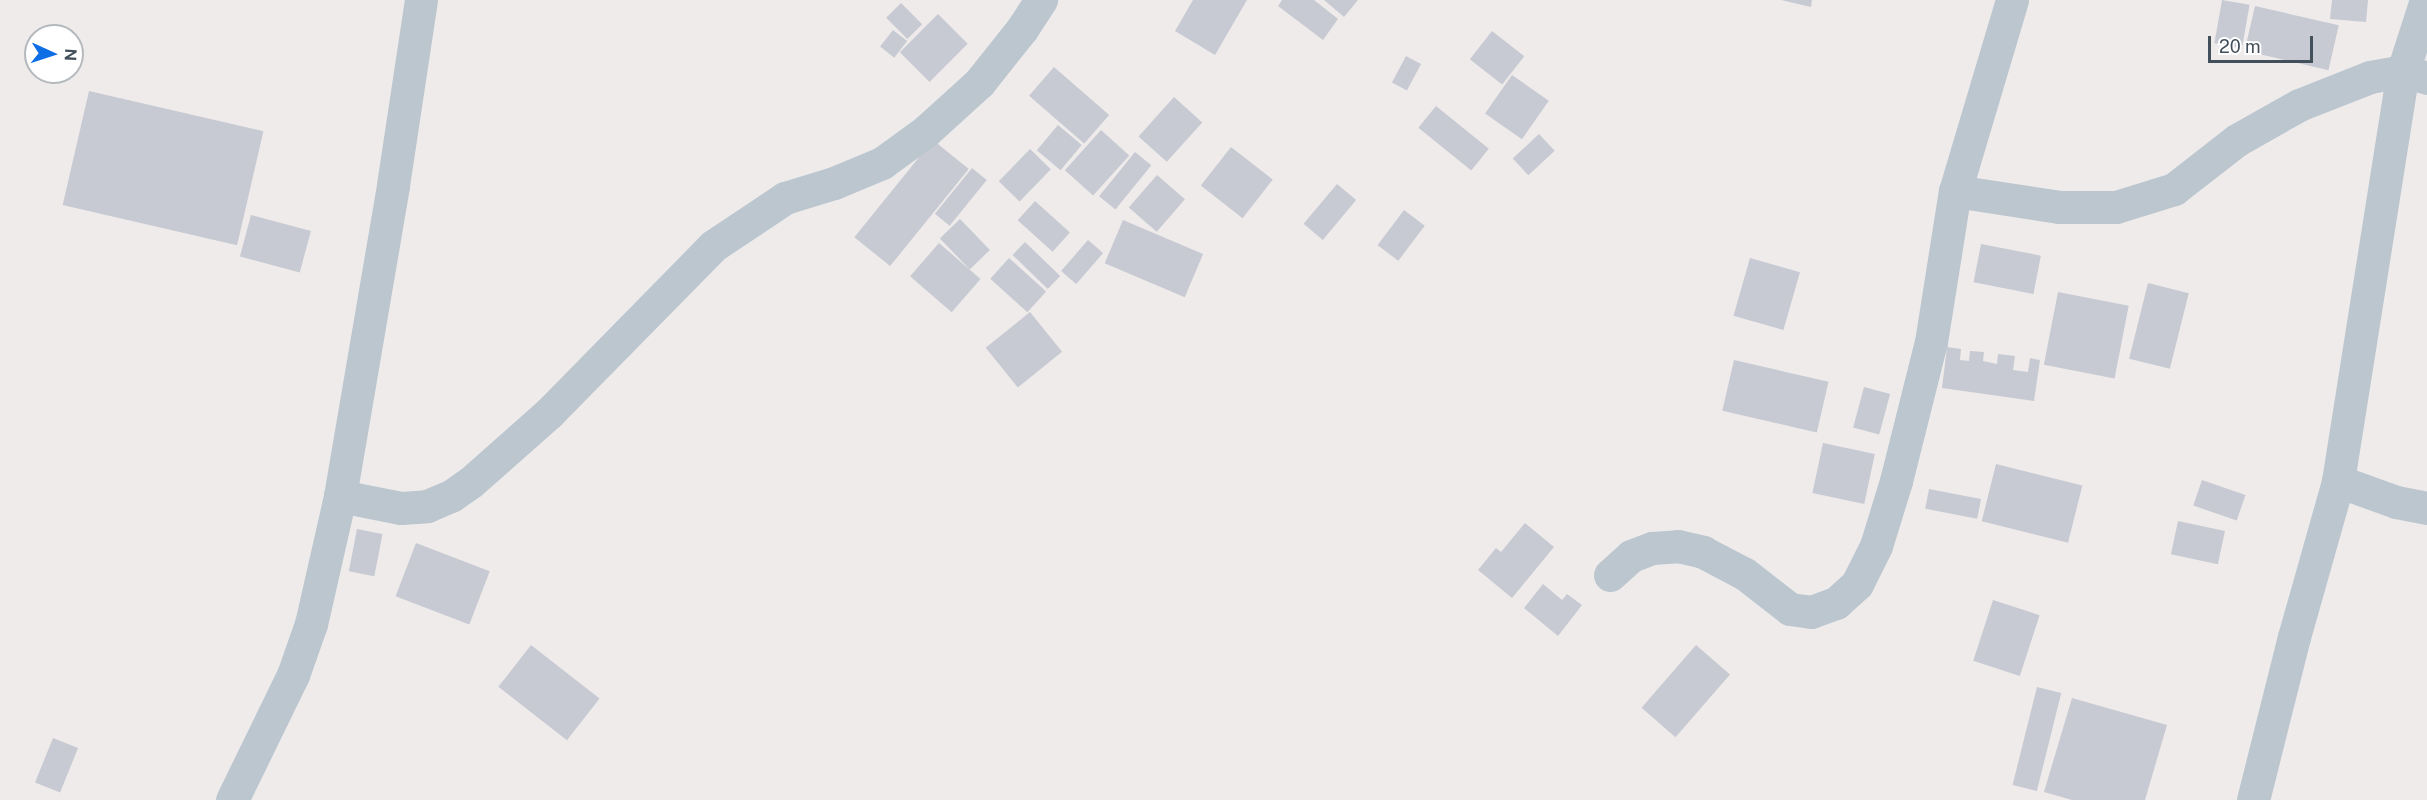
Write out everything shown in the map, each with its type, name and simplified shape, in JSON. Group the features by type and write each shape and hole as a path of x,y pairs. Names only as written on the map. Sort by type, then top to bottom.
{"street":[{"path":"232,800 293,675 311,624 340,496 393,185 421,0"},
{"path":"340,496 401,508 427,506 451,496 471,482 549,413 713,246 785,198 834,183 882,163 926,131 980,83 1022,29 1041,0"},
{"path":"1610,575 1631,556 1652,549 1678,546 1703,552 1745,574 1790,609 1811,612 1836,603 1857,584 1876,546 1896,481 1925,365 1955,191 2012,0"},
{"path":"2253,800 2294,637 2338,481 2415,74 2426,0"},
{"path":"1955,191 2059,207 2116,207 2174,189 2237,140 2299,105 2370,77 2415,74"},
{"path":"2338,481 2396,502 2427,508"}],"building":[{"path":"1193,0 1247,0 1215,55 1175,31"},
{"path":"1282,0 1314,0 1338,19 1323,40 1278,6"},
{"path":"1324,0 1358,0 1344,17"},
{"path":"1781,0 1812,0 1811,7"},
{"path":"2222,0 2250,5 2242,48 2214,43"},
{"path":"2332,0 2368,0 2366,22 2330,19"},
{"path":"901,3 922,24 907,39 886,18"},
{"path":"2255,6 2339,25 2328,70 2245,51"},
{"path":"938,14 968,44 930,82 900,52"},
{"path":"893,30 907,41 894,58 880,47"},
{"path":"1492,31 1524,56 1502,85 1470,59"},
{"path":"1406,56 1421,64 1407,90 1392,82"},
{"path":"1054,67 1109,115 1084,144 1029,96"},
{"path":"1512,75 1549,101 1522,139 1485,114"},
{"path":"89,91 263,131 237,245 63,205"},
{"path":"1174,97 1202,122 1167,162 1139,136"},
{"path":"1436,106 1489,149 1471,171 1418,128"},
{"path":"1058,125 1082,145 1061,170 1037,150"},
{"path":"1101,130 1129,155 1093,196 1065,170"},
{"path":"1539,134 1555,151 1528,175 1513,159"},
{"path":"933,140 969,169 890,266 854,237"},
{"path":"1231,147 1273,180 1243,218 1201,186"},
{"path":"1030,149 1051,169 1020,202 999,181"},
{"path":"1135,152 1151,165 1115,210 1099,196"},
{"path":"972,168 987,180 950,226 935,214"},
{"path":"1157,175 1185,199 1157,232 1129,207"},
{"path":"1337,184 1356,200 1323,240 1304,224"},
{"path":"1035,201 1070,232 1053,252 1018,220"},
{"path":"1404,210 1425,226 1398,261 1378,245"},
{"path":"251,215 311,231 300,273 240,257"},
{"path":"960,219 990,250 970,269 940,238"},
{"path":"1123,220 1203,254 1185,297 1105,263"},
{"path":"1088,240 1103,253 1076,284 1061,271"},
{"path":"1025,242 1060,276 1048,289 1012,255"},
{"path":"939,243 981,279 952,312 910,276"},
{"path":"1981,244 2041,256 2033,294 1974,282"},
{"path":"1009,258 1046,291 1027,312 990,279"},
{"path":"1750,258 1800,272 1783,330 1733,316"},
{"path":"2148,283 2189,293 2170,369 2129,359"},
{"path":"2058,292 2129,306 2115,378 2044,365"},
{"path":"1030,312 1062,352 1018,388 986,348"},
{"path":"1947,347 1961,349 1960,360 1969,361 1970,351 1984,352 1983,361 1997,364 1998,354 2015,356 2013,370 2028,372 2030,358 2040,360 2034,401 1942,388"},
{"path":"1734,360 1829,382 1817,432 1722,411"},
{"path":"1864,387 1890,394 1879,435 1853,428"},
{"path":"1823,443 1875,454 1864,504 1812,493"},
{"path":"1996,464 2082,486 2068,543 1982,521"},
{"path":"2202,480 2245,495 2237,521 2193,506"},
{"path":"1929,489 1981,499 1977,519 1925,509"},
{"path":"2178,521 2225,531 2218,564 2171,554"},
{"path":"1525,523 1554,547 1512,598 1478,570 1496,548 1501,552"},
{"path":"357,529 383,534 374,576 349,571"},
{"path":"416,543 490,571 469,625 396,596"},
{"path":"1543,584 1562,600 1567,594 1582,605 1558,636 1524,608"},
{"path":"1993,600 2040,615 2020,676 1973,661"},
{"path":"531,645 600,699 567,740 498,687"},
{"path":"1696,645 1730,675 1676,737 1642,708"},
{"path":"2037,687 2061,693 2037,791 2013,785"},
{"path":"2072,698 2167,725 2145,800 2072,800 2044,792"},
{"path":"53,738 78,748 60,793 35,783"}]}
